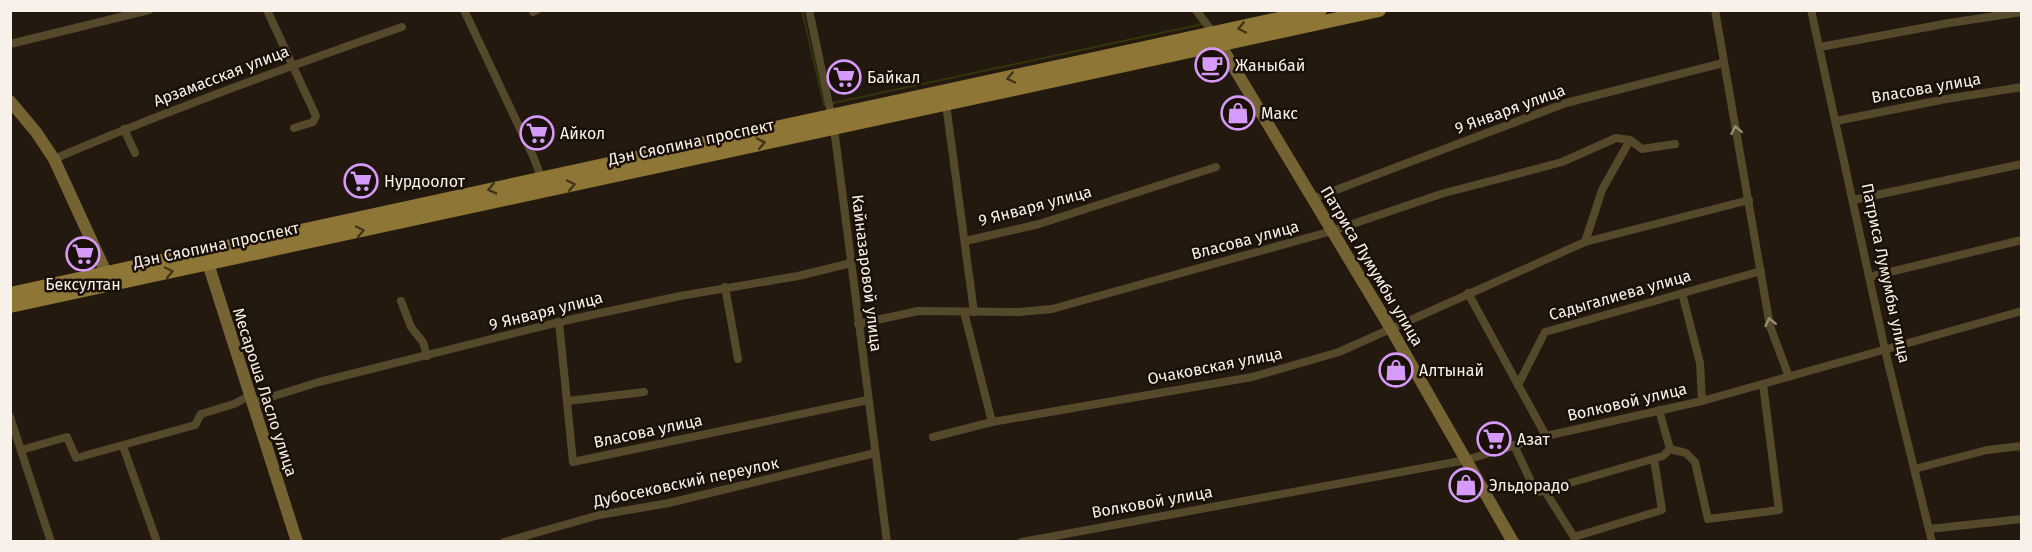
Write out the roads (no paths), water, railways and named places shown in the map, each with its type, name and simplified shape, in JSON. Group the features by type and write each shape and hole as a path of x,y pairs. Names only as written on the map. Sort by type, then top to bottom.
{"main road":[{"name":"Дэн Сяопина проспект","path":"1217,39 1320,10"},
{"name":"Дэн Сяопина проспект","path":"10,294 110,279 1217,39 1379,10"},
{"name":"Дэн Сяопина проспект","path":"833,122 946,104 1034,80"},
{"name":"Дэн Сяопина проспект","path":"10,306 110,279"}],"street":[{"path":"10,44 149,10"},
{"path":"267,10 316,116 313,122 294,128"},
{"path":"464,10 543,184"},
{"name":"Кайназаровой улица","path":"809,10 833,122 887,542"},
{"name":"Патриса Лумумбы улица","path":"1196,10 1217,39 1391,329 1513,542"},
{"path":"1715,10 1770,326 1789,377"},
{"name":"Патриса Лумумбы улица","path":"1811,10 1885,350 1932,542"},
{"path":"1820,47 2022,12"},
{"name":"Арзамасская улица","path":"54,159 124,129 293,65 402,27"},
{"name":"9 Января улица","path":"1312,199 1566,103 1723,63"},
{"name":"Власова улица","path":"1836,121 1946,99 2022,87"},
{"path":"10,101 36,132 54,159 110,279"},
{"path":"946,104 964,241 969,312 992,422"},
{"path":"124,129 135,153"},
{"name":"Власова улица","path":"858,324 918,311 1019,312 1052,309 1332,231 1441,194 1562,162 1616,138 1630,140 1642,149 1675,144"},
{"path":"1585,242 1602,190 1630,140"},
{"path":"1853,200 2022,164"},
{"name":"9 Января улица","path":"964,241 1039,224 1216,168"},
{"name":"Очаковская улица","path":"933,437 992,422 1252,377 1339,352 1585,242 1749,200"},
{"path":"1869,277 2022,240"},
{"name":"Месароша Ласло улица","path":"206,259 297,542"},
{"name":"9 Января улица","path":"21,450 67,437 76,458 195,425 201,414 250,399 559,322 725,287 798,276 851,263"},
{"name":"Садыгалиева улица","path":"1518,385 1545,332 1761,271"},
{"path":"725,287 738,359"},
{"path":"1468,293 1546,436"},
{"path":"1682,293 1700,363 1702,401"},
{"path":"401,301 411,327 423,342 427,356"},
{"name":"Волковой улица","path":"1022,542 1466,460 1546,436 1702,401 2022,311"},
{"name":"Власова улица","path":"559,322 573,462 868,400"},
{"path":"1670,449 1686,453 1695,462 1708,519 1779,510 1763,384"},
{"path":"568,401 644,392"},
{"path":"1659,411 1670,449"},
{"path":"10,417 51,542"},
{"path":"1514,445 1532,484 1539,492 1654,459 1663,456 1670,449"},
{"path":"123,446 157,542"},
{"path":"1914,469 1987,450 2022,446"},
{"name":"Дубосековский переулок","path":"504,542 599,515 669,503 875,453"},
{"path":"1545,491 1574,537 1662,510 1654,459"},
{"path":"1929,529 2022,519"}],"waterway":[{"path":"802,10 824,105 1203,24"}],"place":[{"name":"Жаныбай","path":"1212,65"},
{"name":"Байкал","path":"844,77"},
{"name":"Макс","path":"1238,113"},
{"name":"Айкол","path":"537,133"},
{"name":"Нурдоолот","path":"361,181"},
{"name":"Бексултан","path":"83,254"},
{"name":"Алтынай","path":"1396,370"},
{"name":"Азат","path":"1494,439"},
{"name":"Эльдорадо","path":"1466,485"}]}
